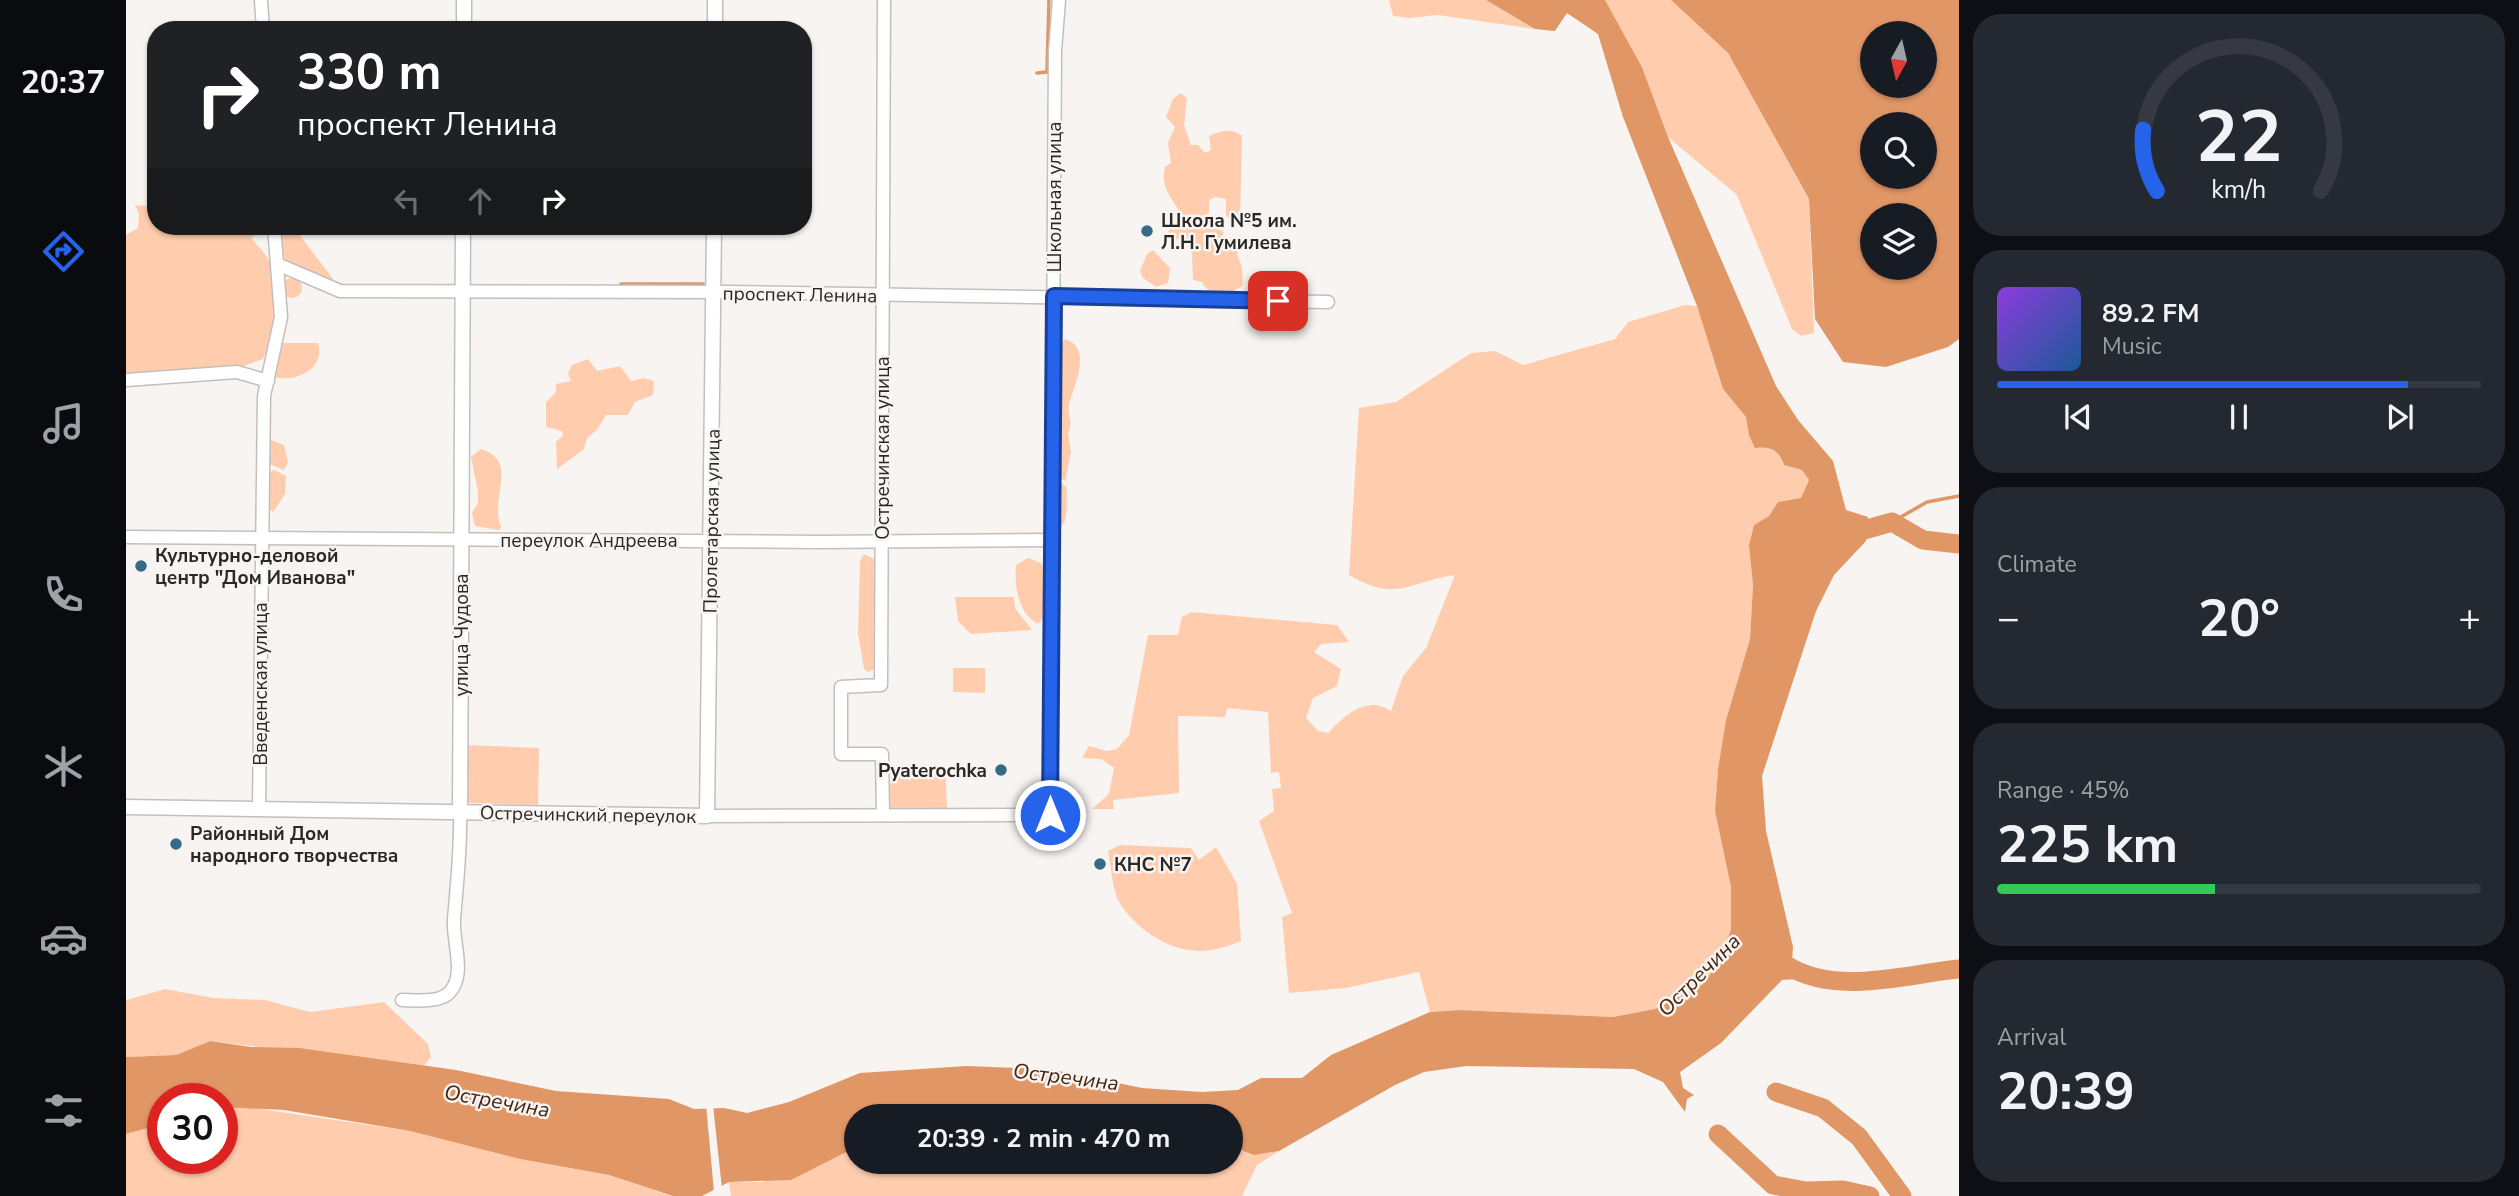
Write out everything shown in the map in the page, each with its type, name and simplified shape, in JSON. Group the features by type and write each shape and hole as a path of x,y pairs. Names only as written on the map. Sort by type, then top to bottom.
{"street":[{"path":"261,0 262,21"},
{"path":"464,0 464,21"},
{"path":"715,0 715,21"},
{"name":"Остречинская улица","path":"883,815 882,754 841,754 841,687 881,685 884,0"},
{"name":"Школьная улица","path":"1050,815 1055,51 1059,0"},
{"name":"Введенская улица","path":"259,808 260,537 264,396 281,317 275,235"},
{"name":"улица Чудова","path":"402,1000 443,997 450,992 456,979 454,922 461,865 463,235"},
{"name":"Пролетарская улица","path":"707,816 714,235"},
{"name":"проспект Ленина","path":"277,264 340,291 713,292 1328,302"},
{"path":"126,380 237,372 268,381"},
{"name":"переулок Андреева","path":"126,537 882,542 1052,540"},
{"name":"Остречинский переулок","path":"126,807 707,816 1050,815"}],"shaded area":[{"path":"1389,0 1486,0 1535,29 1438,15 1411,18 1393,16"},
{"path":"1605,0 1671,0 1728,53 1809,199 1814,333 1801,336 1792,329 1737,195 1668,137 1642,67"},
{"path":"1180,93 1187,98 1184,125 1191,145 1198,145 1205,153 1211,150 1209,136 1231,131 1242,137 1240,220 1230,220 1226,215 1226,199 1215,197 1209,200 1209,213 1198,225 1204,227 1210,220 1224,233 1219,240 1223,244 1232,240 1244,241 1237,254 1242,268 1243,285 1227,293 1215,293 1202,282 1193,280 1192,253 1185,237 1180,236 1176,241 1167,236 1171,224 1183,223 1179,210 1167,191 1164,176 1165,167 1171,163 1168,143 1175,127 1166,117 1173,99"},
{"path":"135,205 147,206 147,235 255,235 251,238 269,260 275,274 278,299 271,338 263,359 238,368 126,376 126,235 138,228 139,214"},
{"path":"281,235 300,235 336,283 289,264 281,253"},
{"path":"1153,250 1170,268 1168,283 1156,287 1143,278 1140,271 1147,254"},
{"path":"292,278 299,281 302,288 299,295 292,298 285,295 282,288 285,281"},
{"path":"1685,305 1697,306 1723,389 1746,417 1749,435 1777,451 1784,465 1802,470 1809,480 1801,498 1778,502 1769,516 1754,525 1749,545 1753,585 1750,639 1726,720 1718,769 1715,811 1731,887 1731,930 1717,965 1702,985 1655,1009 1613,1017 1460,1010 1430,1012 1419,972 1346,988 1289,993 1282,917 1292,913 1259,821 1274,811 1272,789 1281,788 1279,772 1271,773 1268,712 1227,708 1225,717 1178,716 1179,793 1113,800 1114,809 1092,809 1109,794 1114,768 1101,759 1082,758 1089,746 1107,751 1117,749 1129,735 1148,635 1178,635 1182,617 1191,612 1337,625 1349,642 1321,644 1314,652 1341,669 1337,686 1313,698 1306,718 1318,731 1328,733 1350,713 1365,706 1374,705 1391,711 1403,676 1426,648 1455,575 1391,589 1379,588 1349,575 1359,408 1396,402 1471,353 1495,351 1523,365 1615,339 1628,322"},
{"path":"1065,339 1074,344 1080,359 1069,405 1068,433 1071,452 1065,481 1057,476 1056,452 1060,437 1056,423 1059,412 1057,351"},
{"path":"283,343 318,343 319,352 313,367 299,376 274,377"},
{"path":"588,359 597,371 620,366 631,381 644,378 654,381 653,395 635,402 628,415 606,415 597,430 587,438 584,449 557,469 556,442 563,435 562,431 546,427 546,402 556,392 556,384 571,381 568,373 572,365"},
{"path":"269,439 284,445 288,462 284,470 267,463"},
{"path":"481,449 493,455 499,462 501,471 499,530 475,526 472,513 478,503 478,492 471,457"},
{"path":"274,470 286,476 285,494 273,512 267,506 269,474"},
{"path":"1062,483 1067,488 1065,519 1060,528 1056,519 1059,485"},
{"path":"864,554 878,561 874,631 878,650 874,669 868,672 864,669 858,633 860,561"},
{"path":"1028,558 1041,563 1044,568 1044,617 1038,624 1026,613 1017,590 1016,565"},
{"path":"955,597 1014,597 1015,608 1032,630 971,634 958,621"},
{"path":"953,668 985,668 985,693 953,692"},
{"path":"466,745 539,748 538,805 469,803 465,795"},
{"path":"945,766 947,808 940,813 887,809 886,796 893,775 913,775"},
{"path":"1120,845 1191,848 1199,860 1216,847 1237,884 1241,941 1214,949 1190,950 1167,944 1143,929 1123,908 1114,889 1108,851"},
{"path":"165,989 214,998 265,1000 310,1012 384,1002 428,1044 431,1057 423,1067 210,1041 176,1055 126,1057 126,1000"},
{"path":"238,1106 410,1131 520,1159 609,1175 672,1196 126,1196 126,1134 147,1128 147,1174 238,1174"},
{"path":"1243,1151 1254,1155 1279,1151 1257,1165 1242,1196 731,1196 729,1182 763,1182 844,1152 844,1174 1243,1174"}],"water":[{"path":"1486,0 1605,0 1642,67 1668,137 1776,386 1798,420 1833,461 1846,510 1868,517 1866,541 1834,575 1816,611 1762,776 1766,831 1793,947 1792,961 1810,970 1811,978 1782,980 1721,1043 1680,1072 1683,1088 1694,1095 1687,1099 1685,1112 1663,1082 1634,1069 1466,1066 1424,1072 1395,1085 1279,1151 1254,1155 1243,1151 1243,1104 844,1104 844,1153 791,1180 729,1182 702,1196 673,1196 609,1175 520,1159 410,1131 284,1110 238,1108 238,1083 147,1083 147,1128 126,1134 126,1057 176,1055 210,1041 251,1047 299,1048 456,1070 556,1091 669,1099 694,1109 724,1108 747,1113 789,1102 860,1073 966,1066 1049,1069 1142,1088 1202,1092 1238,1090 1261,1078 1302,1078 1331,1055 1430,1012 1460,1010 1613,1017 1655,1009 1702,985 1717,965 1731,930 1731,887 1715,811 1726,720 1750,639 1753,585 1749,545 1754,525 1769,516 1778,502 1801,498 1809,480 1802,470 1784,465 1774,450 1755,448 1749,435 1746,417 1723,389 1697,306 1623,117 1598,34 1567,13 1555,31 1535,29"},
{"path":"1671,0 1959,0 1959,339 1948,347 1886,367 1843,362 1815,319 1809,199 1728,53"}],"pier":[{"path":"706,1105 713,1105 722,1189 714,1192"}],"waterway":[{"path":"1037,73 1047,72 1049,0"},
{"path":"621,284 703,284"},
{"path":"1892,522 1927,502 1959,496"},
{"name":"Остречина","path":"1848,544 1857,532 1892,522 1923,540 1959,544"},
{"path":"1788,966 1807,975 1850,981 1872,981 1959,969"},
{"path":"1776,1092 1823,1108 1859,1137 1902,1196"},
{"path":"1718,1134 1773,1185 1806,1191 1843,1190 1870,1196"}],"place":[{"name":"Школа №5 им. Л.Н. Гумилева","path":"1147,231"},
{"name":"Культурно-деловой центр \"Дом Иванова\"","path":"141,566"},
{"name":"Pyaterochka","path":"1001,770"},
{"name":"Районный Дом народного творчества","path":"176,844"},
{"name":"КНС №7","path":"1100,864"}],"route":[{"path":"1050,815 1054,296 1278,301"}]}
